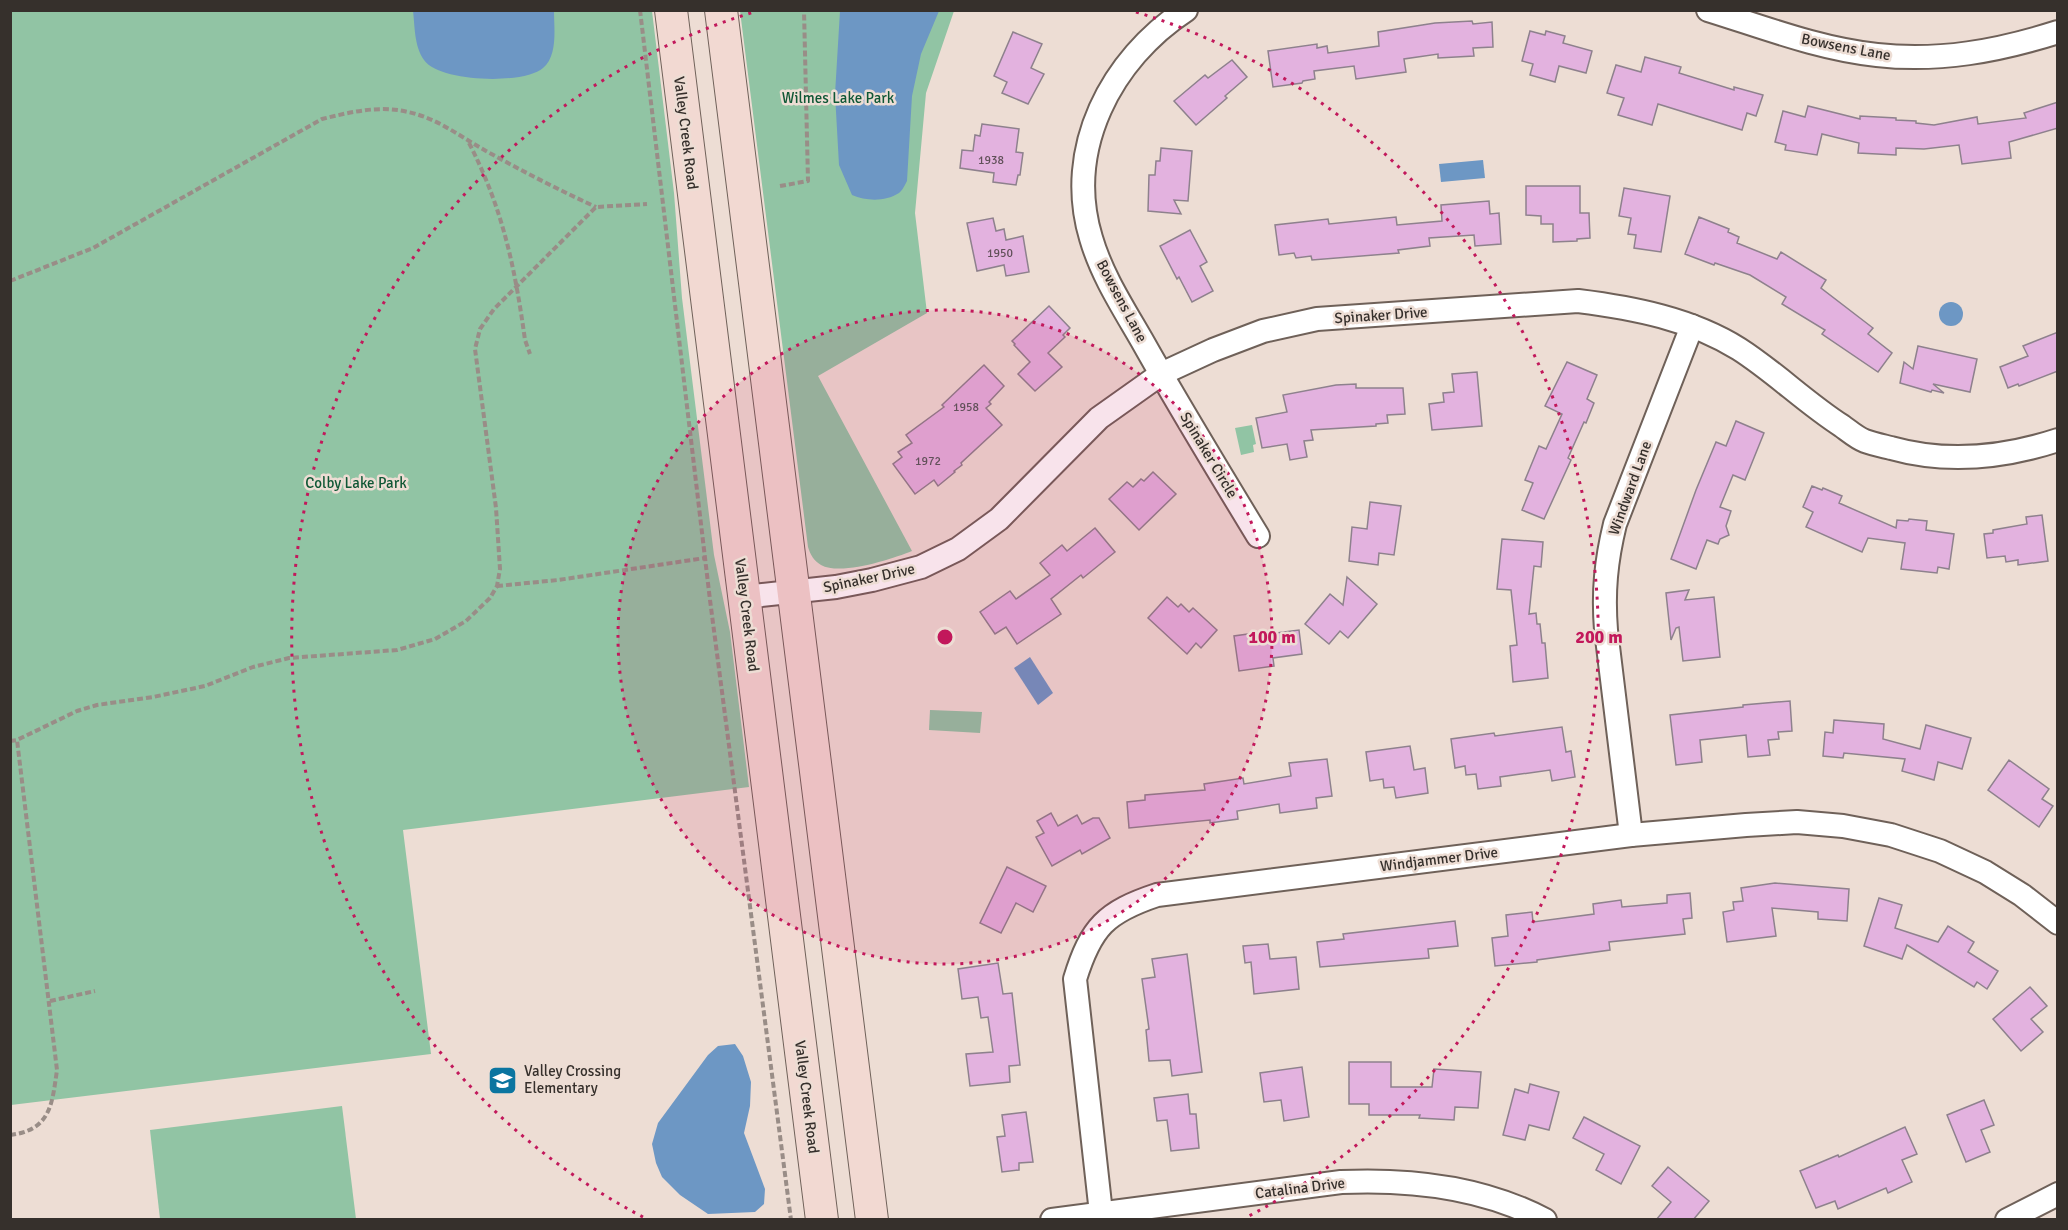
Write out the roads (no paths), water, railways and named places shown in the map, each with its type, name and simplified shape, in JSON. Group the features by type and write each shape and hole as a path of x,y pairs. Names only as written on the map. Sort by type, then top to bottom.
{"main road":[{"name":"Valley Creek Road","path":"671,10 822,1220"},
{"path":"721,10 872,1220"}],"street":[{"name":"Bowsens Lane","path":"1161,374 1105,275 1090,236 1084,198 1085,157 1098,115 1115,78 1138,49 1167,22 1186,10"},
{"name":"Bowsens Lane","path":"1708,10 1811,41 1867,54 1889,56 1933,57 1978,53 2021,44 2058,32"},
{"name":"Spinaker Drive","path":"744,597 872,580 921,567 958,549 999,519 1098,418 1161,374 1213,350 1263,331 1317,319 1578,301 1614,306 1654,314 1692,326 1738,349 1864,441 1907,453 1948,459 1989,457 2026,450 2058,440"},
{"name":"Windward Lane","path":"1631,835 1606,630 1604,596 1608,553 1615,524 1692,326"},
{"name":"Spinaker Circle","path":"1161,374 1258,536"},
{"name":"Windjammer Drive","path":"1101,1214 1099,1176 1075,979 1082,955 1095,930 1114,913 1135,902 1157,895 1631,835 1797,822 1843,826 1891,835 1940,851 1985,872 2022,895 2058,923"},
{"name":"Catalina Drive","path":"1052,1220 1341,1182 1382,1180 1430,1185 1489,1197 1545,1220"},
{"path":"2007,1220 2058,1194"}],"water":[{"path":"413,11 554,11 554,41 551,56 543,68 518,77 482,79 446,73 424,60 418,49"},
{"path":"840,11 939,11 921,54 912,96 907,181 900,192 888,198 869,199 852,195 839,165 835,94"},
{"path":"1483,160 1485,178 1441,182 1439,164"},
{"path":"1951,302 1960,305 1963,314 1960,323 1951,326 1942,323 1939,314 1942,305"},
{"path":"1030,657 1053,693 1038,705 1014,668"},
{"path":"735,1044 743,1056 751,1082 750,1106 744,1133 765,1189 764,1204 755,1212 708,1214 680,1195 662,1177 652,1144 658,1123 708,1055 718,1046"}],"place":[{"name":"Valley Crossing Elementary","path":"503,1080"}],"park label":[{"name":"Wilmes Lake Park","path":"838,98"},
{"name":"Colby Lake Park","path":"356,483"}]}
